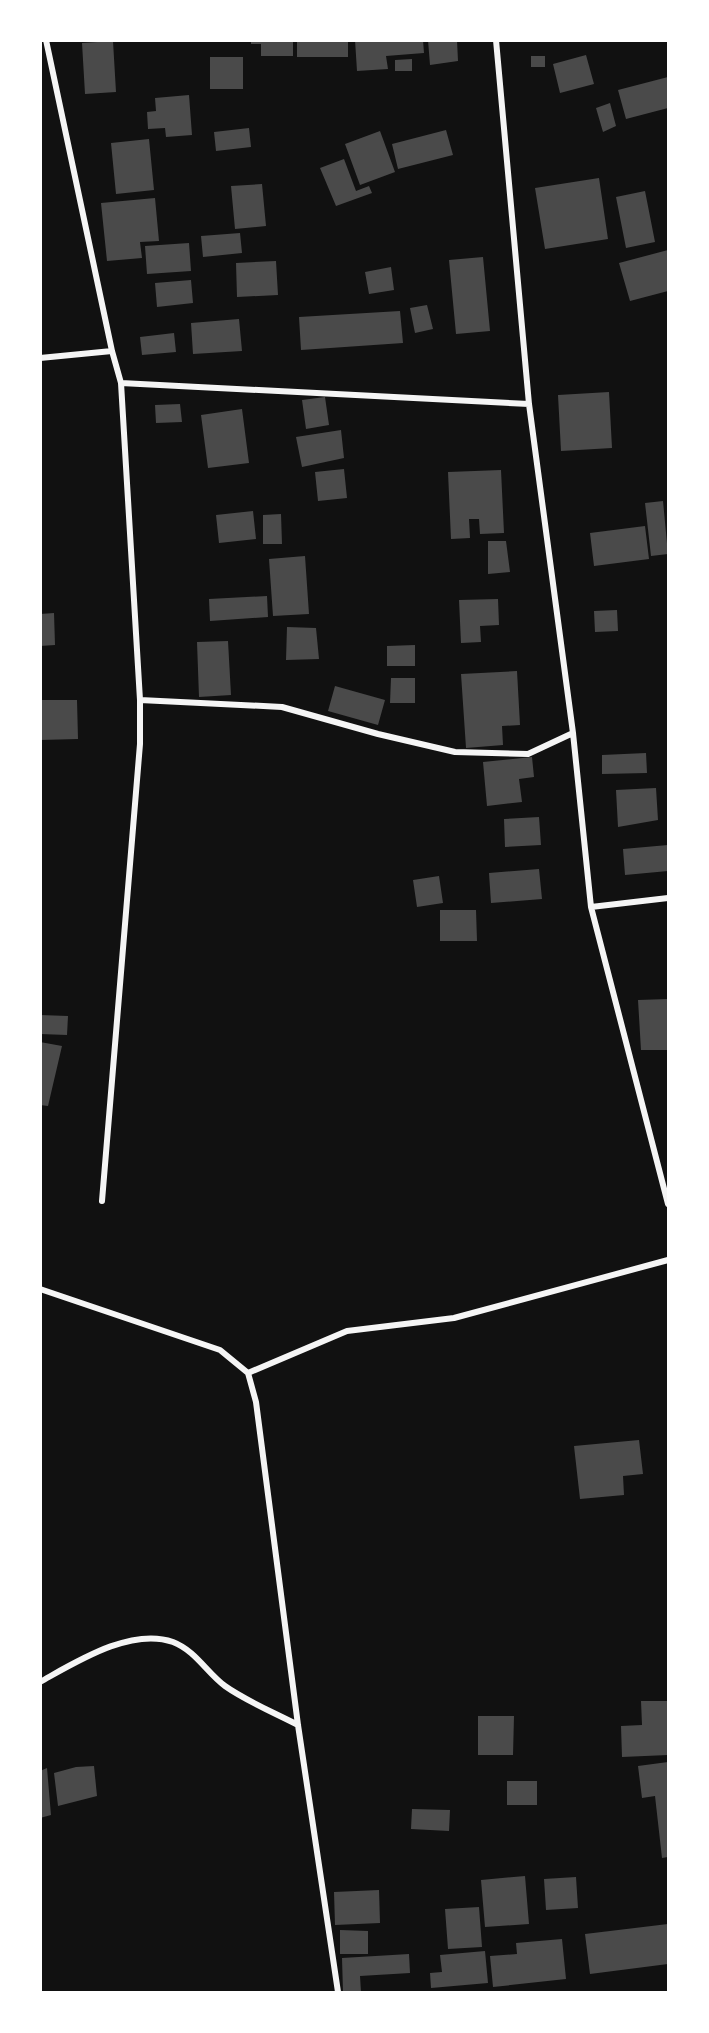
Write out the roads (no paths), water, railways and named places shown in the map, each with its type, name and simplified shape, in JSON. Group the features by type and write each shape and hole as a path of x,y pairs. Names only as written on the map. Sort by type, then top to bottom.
{"street":[{"path":"46,40 112,351 121,382 140,700 140,744 102,1201"},
{"path":"496,40 529,404 573,733 591,907 669,1204"},
{"path":"40,358 112,351"},
{"path":"121,382 529,404"},
{"path":"140,700 282,707 378,734 455,752 528,754 573,733"},
{"path":"591,907 669,898"},
{"path":"248,1373 347,1331 454,1318 669,1260"},
{"path":"40,1289 220,1350 248,1373 256,1402 298,1725 338,1992"},
{"path":"40,1682 89,1655 142,1638 173,1642 200,1660 224,1686 298,1725"}]}
